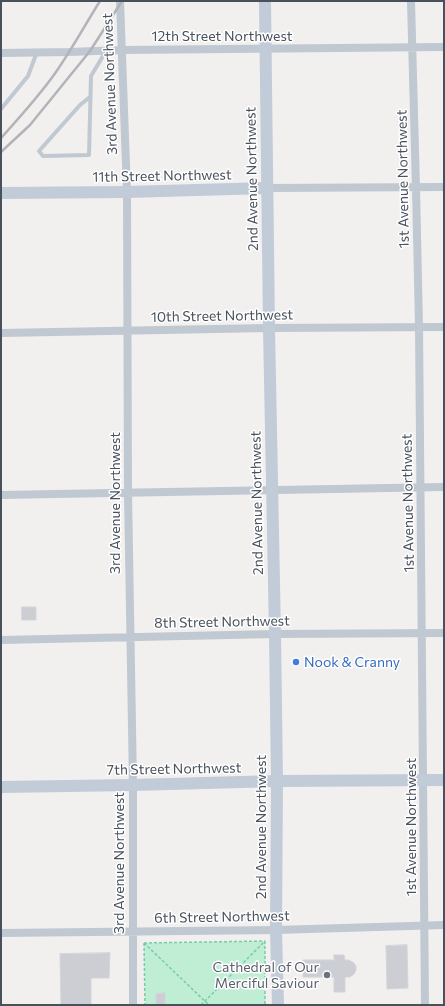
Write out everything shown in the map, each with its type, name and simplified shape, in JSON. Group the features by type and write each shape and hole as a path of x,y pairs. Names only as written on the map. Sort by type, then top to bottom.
{"street":[{"name":"3rd Avenue Northwest","path":"120,1 127,192 128,493 133,785 133,1005"},
{"name":"2nd Avenue Northwest","path":"265,1 268,328 277,781 276,930 278,1005"},
{"name":"1st Avenue Northwest","path":"411,1 419,327 425,1005"},
{"name":"12th Street Northwest","path":"1,53 106,50 444,47"},
{"name":"11th Street Northwest","path":"1,193 127,192 267,188 444,187"},
{"name":"10th Street Northwest","path":"1,334 268,328 444,327"},
{"path":"1,494 444,487"},
{"name":"8th Street Northwest","path":"1,640 275,634 444,633"},
{"name":"7th Street Northwest","path":"1,787 277,781 444,780"},
{"name":"6th Street Northwest","path":"1,932 276,930 444,925"}],"lane":[{"path":"90,97 80,105 39,151 43,156 89,155 90,97 90,76 106,50"},
{"path":"1,109 28,76 37,52"}],"path":[{"path":"144,943 265,941"},
{"path":"201,1005 265,941"},
{"path":"265,941 266,1005"},
{"path":"144,943 209,1005"},
{"path":"144,943 145,1005"}],"green space":[{"path":"265,941 265,1005 145,1005 144,943"}],"building":[{"path":"22,607 36,607 36,620 22,620"},
{"path":"407,945 408,988 387,989 386,946"},
{"path":"110,953 109,978 91,978 91,1005 61,1005 60,954"},
{"name":"Cathedral of Our Merciful Saviour","path":"334,955 344,955 345,960 349,960 356,966 354,974 350,977 345,977 345,992 334,992 334,977 303,977 303,960 334,960"},
{"path":"165,993 165,1005 156,1005 156,994"}],"railway":[{"path":"1,138 50,81 68,55 100,1"},
{"path":"1,152 30,125 90,51 122,1"}],"place":[{"name":"Nook & Cranny","path":"296,662"},
{"name":"Cathedral of Our Merciful Saviour","path":"327,975"}]}
